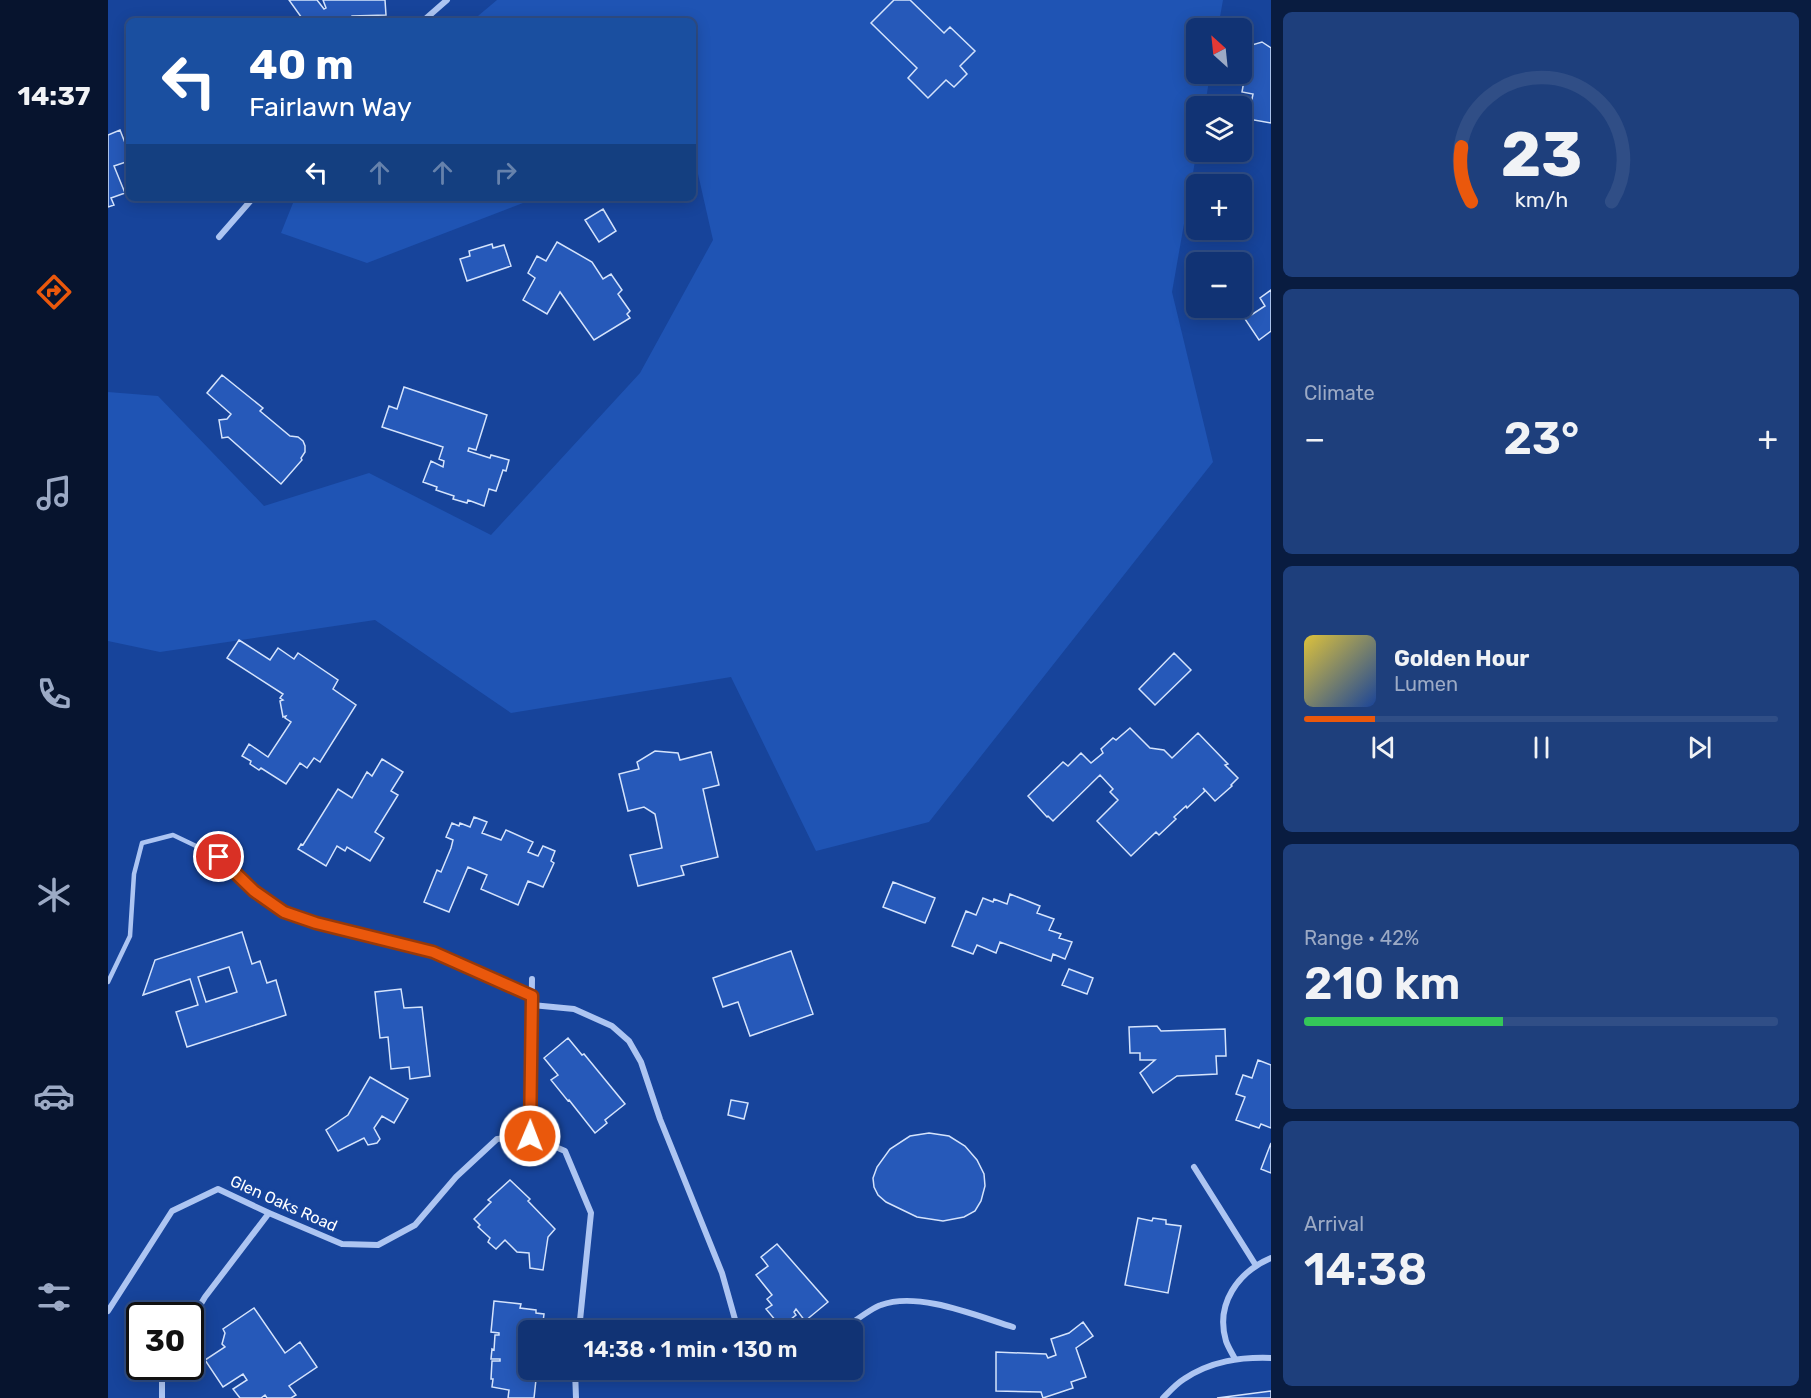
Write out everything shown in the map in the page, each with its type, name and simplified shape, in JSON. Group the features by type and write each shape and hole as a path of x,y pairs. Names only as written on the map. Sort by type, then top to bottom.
{"street":[{"path":"426,18 447,0"},
{"path":"219,237 250,201"},
{"path":"530,1136 532,979"},
{"path":"532,1005 574,1009 612,1026 629,1041 641,1062 660,1119 722,1273 735,1320"},
{"name":"Glen Oaks Road","path":"108,1311 172,1211 218,1189 269,1214 342,1244 378,1245 415,1225 456,1177 497,1139 530,1136 565,1151 591,1213 580,1320"},
{"path":"1194,1167 1255,1264"},
{"path":"203,1302 269,1214"},
{"path":"1235,1359 1226,1341 1224,1319 1227,1299 1238,1280 1255,1264 1271,1258"},
{"path":"858,1320 881,1305 908,1300 945,1306 1013,1327"},
{"path":"1163,1398 1183,1379 1208,1366 1235,1359 1271,1358"},
{"path":"162,1380 162,1398"},
{"path":"575,1380 576,1398"}],"lane":[{"path":"108,982 130,936 134,874 142,843 173,835 219,857 254,891 284,912 316,923 433,952 532,996"}],"shaded area":[{"path":"497,0 1223,0 1220,18 1186,18 1186,84 1208,84 1207,96 1186,96 1186,162 1195,162 1193,174 1186,174 1186,212 1172,292 1213,462 929,822 816,851 731,677 511,713 375,620 160,652 108,641 108,392 158,396 264,506 369,473 491,535 640,373 713,240 696,165 696,18 476,18"},
{"path":"294,201 528,201 367,263 281,233"}],"building":[{"path":"289,0 317,0 324,9 326,8 323,0 385,0 386,15 302,18"},
{"path":"894,0 910,0 944,33 950,27 975,51 960,66 967,74 954,87 946,80 928,98 908,78 917,68 871,23"},
{"path":"1262,42 1271,48 1271,123 1252,120 1253,94 1242,92 1243,84 1252,84 1252,45"},
{"path":"120,130 126,145 126,162 114,166 125,193 111,198 114,205 108,207 108,135"},
{"path":"603,209 616,231 599,242 585,220"},
{"path":"557,242 592,262 603,279 611,274 622,290 618,294 630,311 627,314 630,318 594,340 560,292 547,314 523,300 535,278 528,273 537,256 546,261"},
{"path":"492,244 493,248 504,245 511,266 467,281 460,259 470,256 469,251"},
{"path":"1271,290 1271,331 1259,340 1245,319 1252,318 1252,314 1265,306 1260,298"},
{"path":"222,375 263,408 260,411 290,436 298,437 303,441 305,452 302,460 281,484 228,437 222,438 219,420 227,419 231,414 207,393"},
{"path":"404,387 487,415 476,450 469,448 468,451 490,458 491,455 509,460 496,491 489,489 484,506 468,500 467,503 453,499 454,496 436,490 437,487 423,482 431,461 443,467 444,461 439,459 443,447 382,427 389,406 397,409"},
{"path":"239,640 270,660 278,648 294,659 298,653 338,680 333,689 356,705 320,762 314,758 307,768 300,763 286,784 261,768 259,770 250,764 251,761 242,756 249,744 268,757 291,722 285,718 286,716 283,717 280,701 283,700 280,698 283,694 227,658"},
{"path":"1174,653 1191,670 1155,705 1139,689"},
{"path":"1130,728 1150,748 1164,750 1172,758 1198,733 1228,764 1225,765 1238,778 1215,801 1203,788 1205,791 1174,817 1176,819 1159,835 1156,832 1131,856 1097,821 1118,800 1110,792 1113,789 1100,775 1053,821 1028,796 1063,762 1068,766 1081,753 1091,763 1103,753 1101,749 1113,738 1116,740"},
{"path":"655,751 678,753 680,760 711,752 719,785 703,789 718,857 681,866 684,875 638,886 630,855 662,848 655,814 644,807 628,811 619,774 639,769 637,762"},
{"path":"382,759 403,772 391,791 398,795 375,832 384,838 370,861 347,847 345,851 337,846 326,866 298,849 301,844 303,845 338,789 352,798 367,772 372,776"},
{"path":"474,817 487,822 482,833 501,840 506,830 533,842 528,852 538,856 543,846 555,851 551,861 554,863 543,887 528,881 518,905 481,889 487,875 468,867 449,912 424,902 437,870 441,872 451,848 453,840 446,837 452,823 470,827"},
{"path":"893,882 935,898 925,923 883,907"},
{"path":"1010,894 1040,906 1037,913 1054,919 1049,930 1061,934 1059,938 1072,942 1065,959 1053,954 1051,961 1000,942 996,953 977,945 973,954 952,946 966,911 976,915 983,898 1007,904"},
{"path":"242,932 252,964 260,961 267,983 276,980 286,1015 187,1047 176,1012 198,1005 190,979 143,995 155,960","holes":["229,967 237,992 206,1002 198,977"]},
{"path":"791,951 813,1014 750,1036 738,1002 723,1007 713,978"},
{"path":"1069,969 1093,978 1087,994 1062,985"},
{"path":"401,989 404,1008 422,1007 430,1076 410,1079 409,1067 391,1069 388,1037 380,1038 375,992"},
{"path":"1157,1026 1161,1031 1225,1029 1226,1056 1216,1056 1217,1074 1177,1076 1153,1093 1140,1073 1155,1060 1140,1060 1140,1053 1130,1053 1129,1027"},
{"path":"568,1038 625,1104 605,1120 607,1123 595,1133 551,1080 558,1075 544,1058"},
{"path":"1258,1060 1271,1065 1271,1128 1261,1124 1259,1128 1236,1120 1245,1097 1236,1094 1243,1075 1252,1078"},
{"path":"370,1077 408,1099 394,1123 382,1116 374,1128 380,1139 377,1143 368,1145 364,1138 338,1151 326,1130 348,1115"},
{"path":"731,1100 748,1103 744,1119 728,1115"},
{"path":"929,1133 949,1136 965,1146 977,1160 984,1174 985,1186 981,1201 975,1211 964,1217 943,1221 917,1217 886,1202 878,1195 874,1187 873,1178 877,1167 890,1149 910,1136"},
{"path":"1271,1143 1271,1173 1261,1169"},
{"path":"510,1180 530,1199 528,1201 555,1229 548,1237 543,1270 530,1268 529,1253 517,1252 505,1240 496,1249 488,1242 490,1238 478,1227 480,1225 474,1219 491,1202 488,1200"},
{"path":"1138,1218 1152,1221 1153,1218 1166,1220 1166,1224 1181,1226 1168,1293 1125,1285"},
{"path":"777,1244 828,1302 806,1320 796,1309 794,1312 796,1315 790,1320 775,1320 766,1309 772,1305 767,1299 772,1295 756,1275 768,1266 761,1257"},
{"path":"494,1301 521,1304 520,1308 536,1310 536,1313 544,1314 543,1320 518,1320 518,1380 536,1380 534,1398 508,1398 509,1390 492,1387 492,1361 500,1361 500,1359 491,1359 495,1335 499,1333 491,1332"},
{"path":"254,1308 285,1353 300,1342 317,1367 289,1386 296,1395 291,1398 267,1398 265,1395 261,1398 240,1398 233,1389 247,1380 243,1374 223,1387 205,1360 225,1347 222,1344 225,1333 223,1329"},
{"path":"1083,1322 1093,1336 1076,1348 1086,1377 1071,1382 1073,1388 1043,1398 1041,1392 996,1391 996,1352 1046,1354 1048,1358 1056,1355 1051,1339 1069,1333"},
{"path":"1271,1391 1271,1398 1217,1398"}],"route":[{"path":"219,857 254,891 284,912 316,923 433,952 532,996 530,1136"}]}
